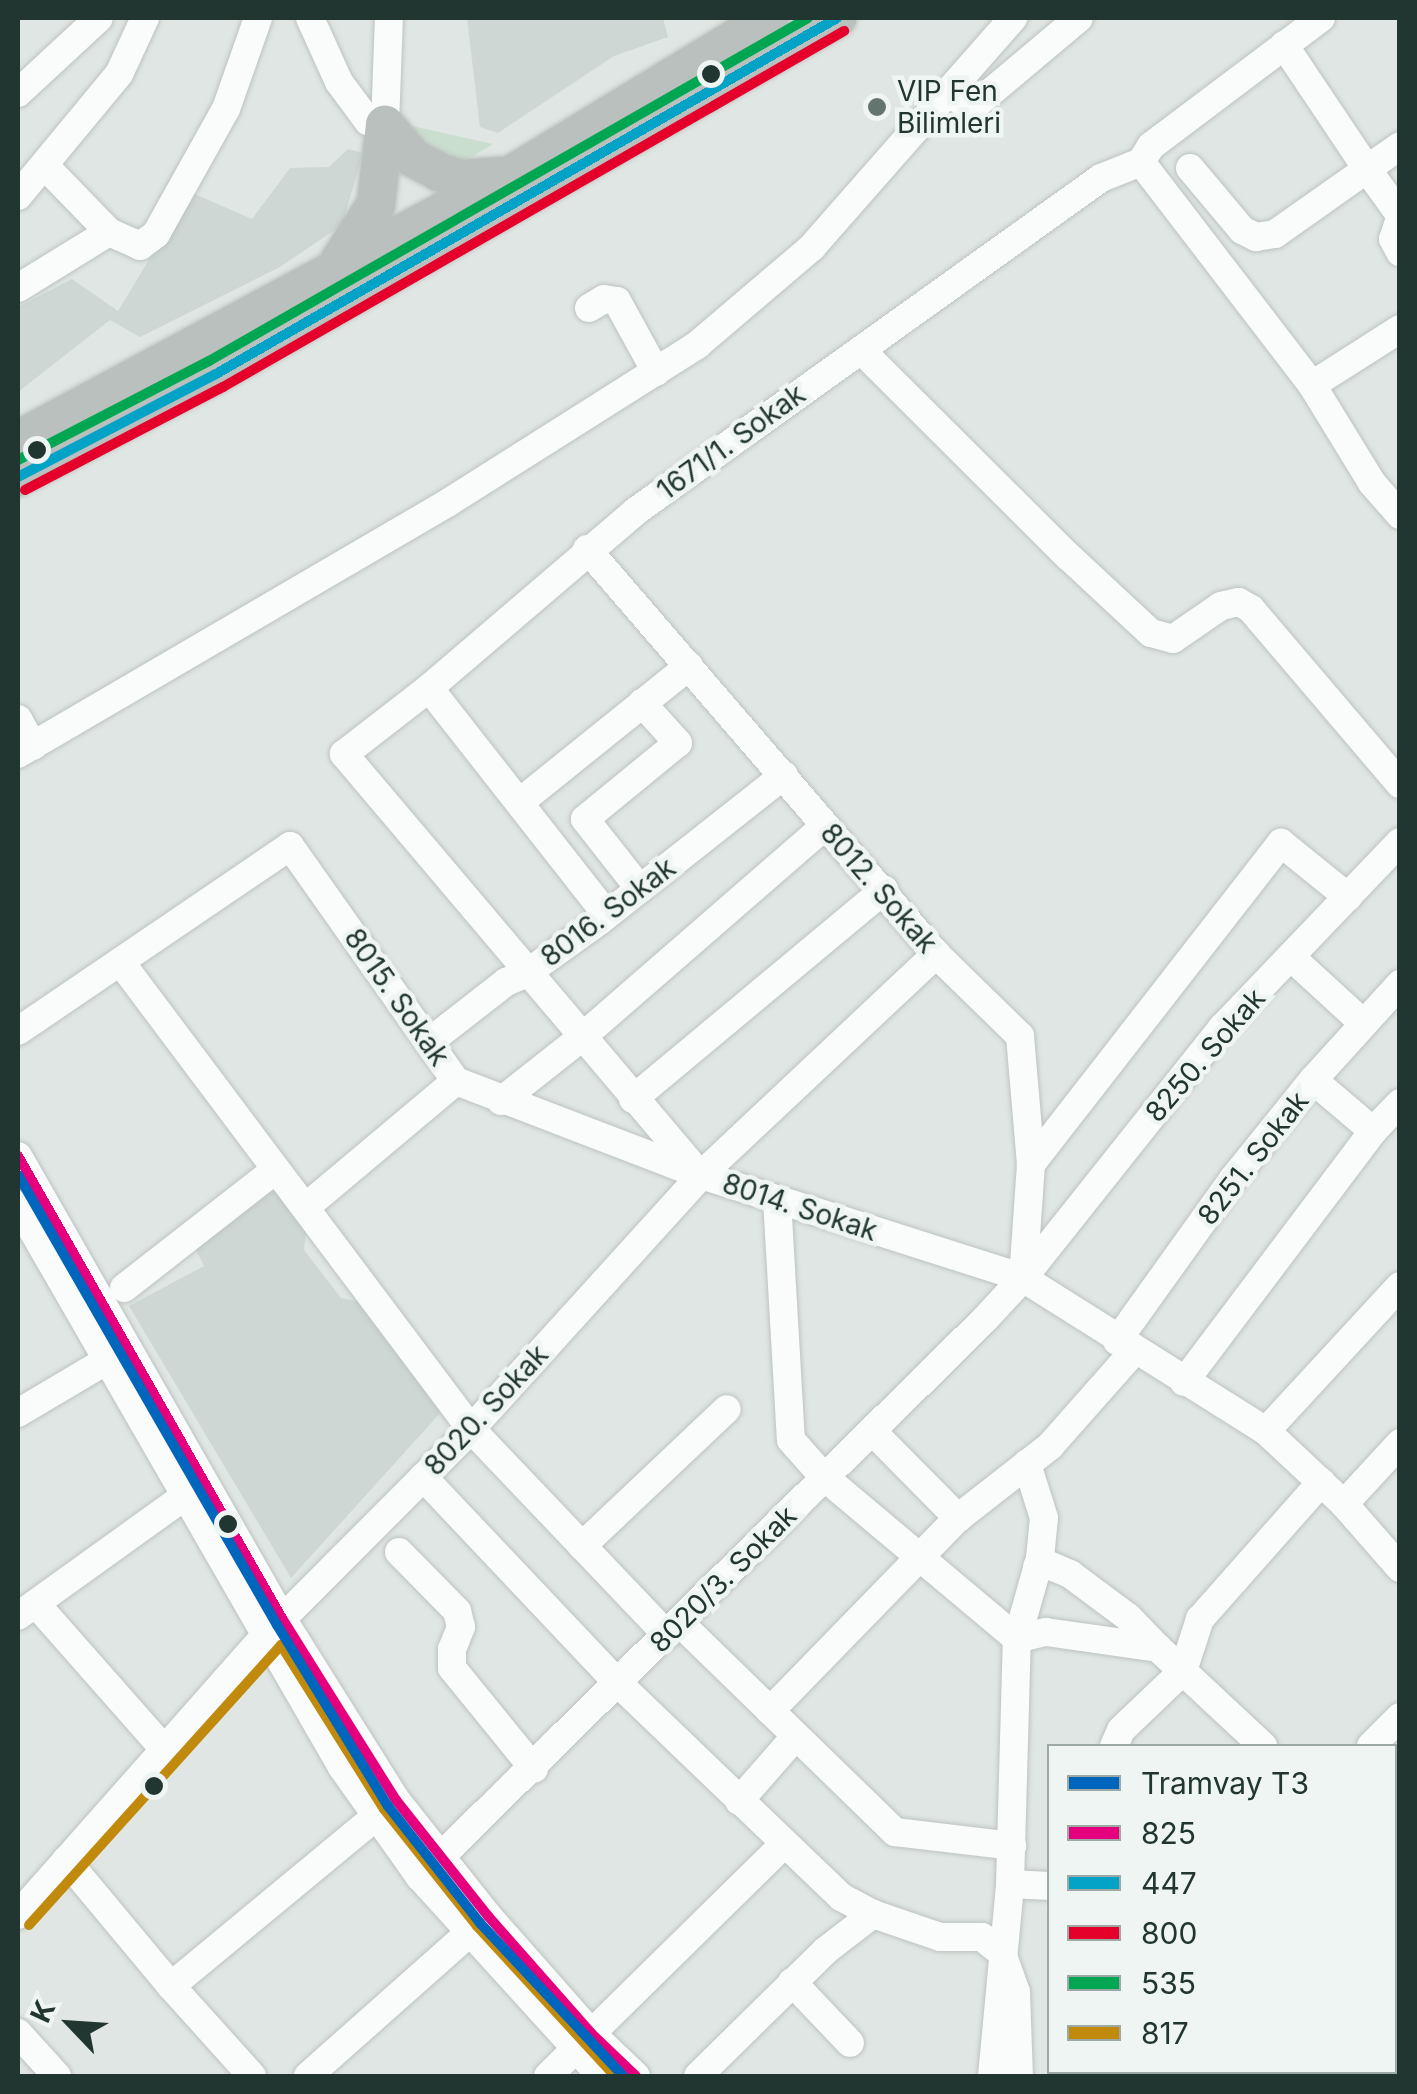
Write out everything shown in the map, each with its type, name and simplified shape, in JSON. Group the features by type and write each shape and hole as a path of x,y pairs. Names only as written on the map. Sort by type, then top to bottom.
{"highway":[{"path":"18,440 390,236 511,175 768,18"},
{"path":"18,477 216,374 390,236 837,18"},
{"path":"385,125 413,158 438,172 460,178 511,175"},
{"path":"385,125 390,236"}],"street":[{"path":"18,93 99,18"},
{"path":"18,196 119,74 144,18"},
{"path":"45,166 110,232 140,246 156,234 226,109 258,18"},
{"path":"310,18 339,82 368,121 385,125 388,18"},
{"path":"18,718 25,750 449,502 656,372 749,304 812,246 1013,18"},
{"path":"948,94 973,107 1080,18"},
{"path":"1320,18 1150,146 1140,162 1312,385 1372,483 1400,515"},
{"path":"1284,46 1400,217 1392,239 1400,252"},
{"path":"1190,168 1242,230 1262,238 1275,234 1400,146"},
{"name":"1671/1. Sokak","path":"344,754 429,688 587,549 1101,178 1140,162"},
{"path":"18,288 110,232"},
{"path":"589,308 604,299 617,301 656,372"},
{"path":"1312,385 1394,342"},
{"path":"861,350 1151,633 1173,640 1221,606 1239,602 1251,609 1400,784"},
{"name":"8012. Sokak","path":"587,549 936,954 1020,1036 1031,1164 1023,1278"},
{"path":"520,802 690,666"},
{"path":"429,688 607,914"},
{"path":"640,889 585,819 678,743 642,703"},
{"name":"8014. Sokak","path":"344,754 700,1175 1023,1278 1125,1346 1266,1431 1344,1504 1400,1568"},
{"name":"8016. Sokak","path":"429,1042 506,982 527,973 607,914 784,775"},
{"path":"501,1101 582,1037 826,826"},
{"name":"8250. Sokak","path":"1023,1278 1222,1028 1400,842"},
{"path":"1031,1164 1281,843 1348,898"},
{"name":"8015. Sokak","path":"122,964 290,846 456,1081 700,1175"},
{"path":"633,1099 884,890"},
{"name":"8020. Sokak","path":"18,1914 274,1628 471,1430 700,1175 936,954"},
{"path":"1292,958 1363,1022"},
{"path":"18,1031 122,964 275,1170 307,1206 471,1430 582,1546 770,1711 895,1832 1012,1846"},
{"name":"8251. Sokak","path":"770,1711 958,1518 1050,1446 1125,1346 1234,1179 1313,1080 1400,984"},
{"path":"1313,1080 1373,1131"},
{"path":"307,1206 456,1081"},
{"path":"1184,1382 1373,1131 1400,1104"},
{"path":"18,1159 119,1352 274,1628 385,1808 478,1925 583,2042 601,2076"},
{"path":"124,1288 275,1170"},
{"path":"777,1199 791,1440 823,1476 920,1554 1017,1640"},
{"path":"18,1205 119,1352"},
{"name":"8020/3. Sokak","path":"431,1868 790,1514 823,1476 874,1433 1023,1278"},
{"path":"1266,1431 1400,1286"},
{"path":"18,1413 119,1352"},
{"path":"582,1546 728,1409"},
{"path":"874,1433 958,1518"},
{"path":"1344,1504 1400,1443"},
{"path":"992,2076 1010,1884 1017,1640 1037,1567 1044,1518 1027,1464"},
{"path":"424,1477 618,1683 841,1897 873,1914 940,1937 982,1936 1002,1954 1016,1992 1019,2076"},
{"path":"1115,1744 1122,1730 1183,1670 1200,1619 1321,1482"},
{"path":"164,1749 23,1613 196,1488"},
{"path":"399,1552 457,1611 460,1626 452,1668 534,1769"},
{"path":"1037,1567 1051,1566 1070,1574 1128,1617 1261,1744"},
{"path":"1017,1640 1046,1632 1158,1648"},
{"path":"1373,1744 1400,1717"},
{"path":"740,1802 796,1736"},
{"path":"171,1986 385,1808"},
{"path":"548,2076 784,1844"},
{"path":"66,1860 252,2076"},
{"path":"1010,1884 1047,1886"},
{"path":"698,2076 792,1982 873,1914"},
{"path":"308,2076 478,1925"},
{"path":"792,1982 850,2043"},
{"path":"18,2033 57,2076"},
{"path":"583,2042 636,2076"}],"shaded area":[{"path":"467,18 663,18 668,37 614,56 498,133 480,127"},
{"path":"348,149 363,153 342,225 280,267 140,337 110,320 18,392 18,307 72,279 118,311 190,192 252,219 290,168 329,167"},
{"path":"274,1183 307,1224 304,1250 341,1298 361,1302 442,1411 291,1578 129,1306 204,1266 191,1240"}],"green space":[{"path":"412,126 493,144 468,159 440,158 416,138"}],"tram line":[{"name":"T3","path":"18,1175 277,1625 388,1806 480,1923 623,2076"}],"transit line":[{"name":"535","path":"18,460 209,361 808,18"},
{"name":"447","path":"18,477 216,374 837,18"},
{"name":"800","path":"25,490 223,387 844,31"},
{"name":"825","path":"18,1156 283,1620 396,1800 488,1916 591,2033 636,2076"},
{"name":"817","path":"29,1925 281,1645 384,1809 477,1926 615,2076"}],"place":[{"name":"VIP Fen Bilimleri","path":"877,107"}]}
